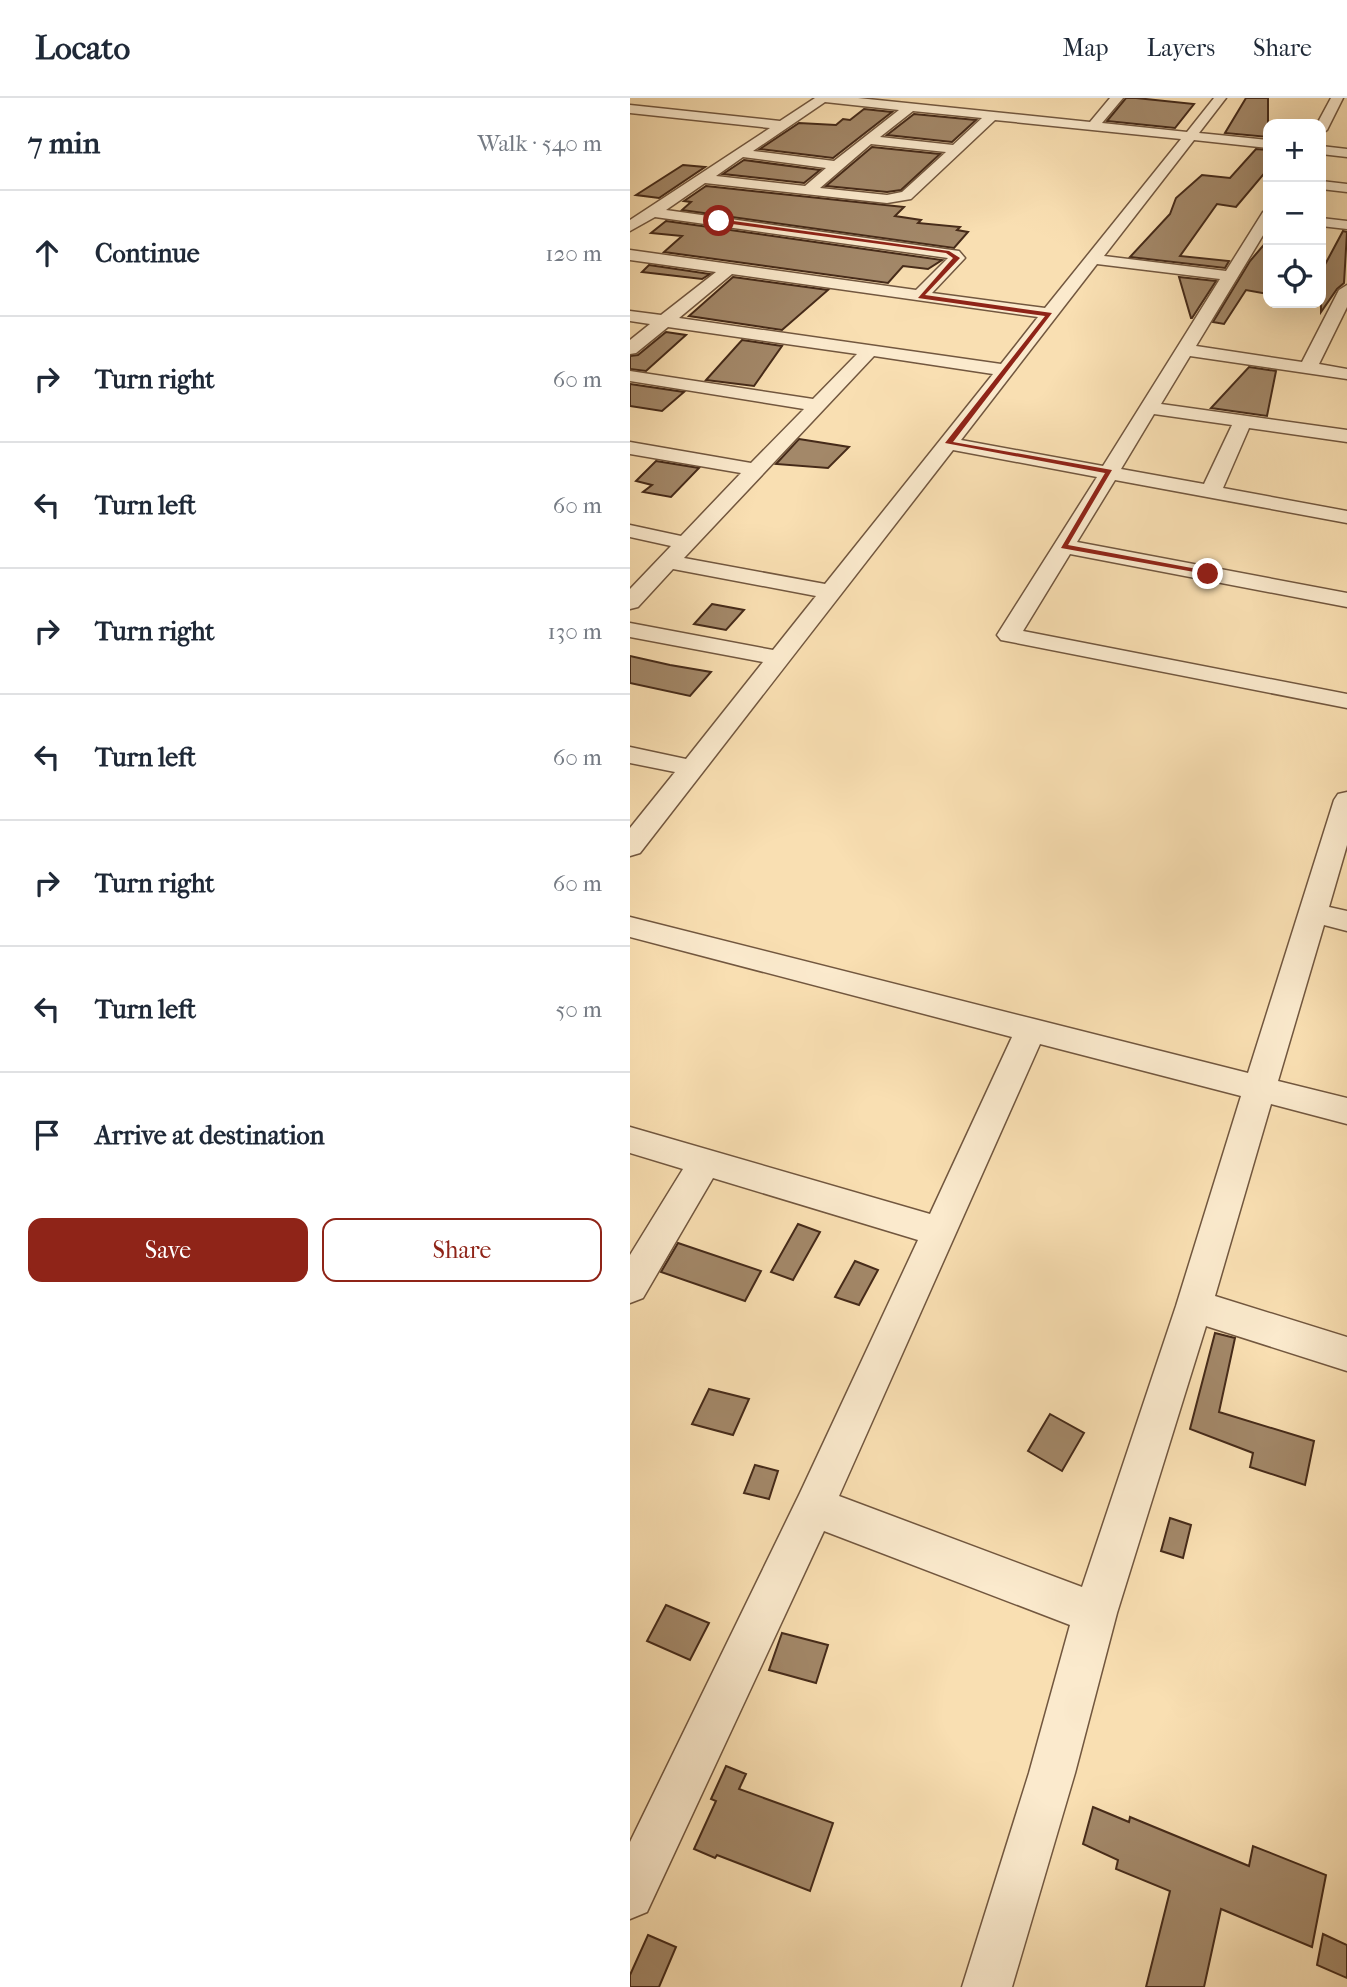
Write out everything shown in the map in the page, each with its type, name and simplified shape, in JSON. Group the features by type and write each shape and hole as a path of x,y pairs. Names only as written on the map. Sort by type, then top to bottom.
{"street":[{"path":"630,227 822,98 1263,143"},
{"path":"948,111 963,98"},
{"path":"630,846 1220,98"},
{"path":"1326,121 1338,98"},
{"path":"1094,125 1110,100"},
{"path":"1009,116 1020,105"},
{"path":"808,191 837,164 910,107"},
{"path":"630,109 783,125"},
{"path":"705,179 898,198 906,196 993,115"},
{"path":"870,140 957,149"},
{"path":"1326,151 1347,153"},
{"path":"741,153 837,164"},
{"path":"1326,186 1347,188"},
{"path":"653,212 954,254 957,258 920,296"},
{"path":"1263,223 1009,635 1347,701"},
{"path":"1326,223 1347,225"},
{"path":"630,255 1049,314"},
{"path":"1093,259 1231,276"},
{"path":"630,349 729,269"},
{"path":"1308,368 1347,290"},
{"path":"630,316 1006,370"},
{"path":"1185,350 1347,374"},
{"path":"630,602 869,351"},
{"path":"630,376 817,405"},
{"path":"1149,408 1347,436"},
{"path":"1212,491 1243,421"},
{"path":"948,443 1347,517"},
{"path":"630,448 756,470"},
{"path":"630,531 686,543"},
{"path":"1064,546 1347,600"},
{"path":"668,562 831,592"},
{"path":"630,630 779,658"},
{"path":"630,755 692,768"},
{"path":"987,1987 1052,1773 1095,1613 1194,1306 1347,800"},
{"path":"1314,913 1347,920"},
{"path":"630,927 1347,1111"},
{"path":"630,1895 814,1507 1031,1030"},
{"path":"630,1140 938,1231"},
{"path":"630,1287 705,1162"},
{"path":"1194,1306 1347,1354"},
{"path":"814,1507 1095,1613"}],"building":[{"path":"1126,98 1194,104 1175,128 1107,121"},
{"path":"1246,98 1268,98 1268,119 1263,119 1263,137 1225,133"},
{"path":"864,109 892,112 833,158 760,149 799,123 836,125 843,119 850,120"},
{"path":"914,114 976,120 952,142 887,135"},
{"path":"872,147 940,154 901,190 887,192 826,186"},
{"path":"1256,149 1263,150 1263,175 1236,207 1217,204 1180,256 1229,261 1225,268 1130,257 1170,214 1176,198 1202,175 1230,178"},
{"path":"744,160 820,170 804,183 723,174"},
{"path":"683,165 705,167 659,198 636,195"},
{"path":"706,186 904,207 895,216 921,220 918,223 960,227 957,230 968,232 954,248 682,210 691,202 684,201"},
{"path":"666,221 942,260 928,269 903,266 888,283 664,252 682,236 651,233"},
{"path":"1343,231 1347,232 1344,283 1326,305 1326,263"},
{"path":"1263,246 1263,293 1246,290 1224,324 1213,322 1250,261"},
{"path":"649,265 710,274 702,279 642,272"},
{"path":"733,277 828,290 782,330 689,316"},
{"path":"1179,277 1216,281 1192,318 1191,318"},
{"path":"666,332 686,335 646,371 630,369 630,356 638,355"},
{"path":"742,340 782,346 754,386 706,380"},
{"path":"1249,367 1276,371 1267,416 1211,408"},
{"path":"630,384 684,392 662,411 630,406"},
{"path":"799,439 849,447 828,468 776,464"},
{"path":"656,461 699,468 671,497 643,492 652,485 636,481"},
{"path":"712,604 744,610 726,630 694,624"},
{"path":"630,656 711,672 690,696 630,683"},
{"path":"798,1224 820,1232 793,1280 771,1272"},
{"path":"678,1243 761,1271 745,1301 661,1272"},
{"path":"855,1261 878,1270 859,1305 835,1297"},
{"path":"1215,1333 1235,1338 1219,1412 1314,1441 1305,1485 1250,1467 1253,1453 1190,1429"},
{"path":"709,1389 749,1399 733,1435 692,1424"},
{"path":"1050,1414 1084,1433 1062,1471 1028,1451"},
{"path":"755,1465 778,1471 769,1499 744,1493"},
{"path":"1170,1518 1191,1525 1183,1558 1161,1551"},
{"path":"666,1605 709,1623 690,1660 647,1641"},
{"path":"782,1633 828,1645 816,1683 769,1670"},
{"path":"726,1766 746,1774 739,1789 833,1823 810,1891 717,1855 715,1858 694,1849 716,1801 711,1799"},
{"path":"1093,1807 1129,1822 1130,1817 1249,1866 1253,1846 1326,1875 1312,1947 1221,1909 1204,1987 1146,1987 1170,1891 1116,1869 1118,1860 1083,1844"},
{"path":"1323,1934 1347,1945 1347,1978 1317,1965"},
{"path":"648,1935 676,1947 659,1987 630,1987 630,1975"}],"route":[{"path":"719,221 947,252 957,258 920,296 1049,314 948,443 1110,471 1064,546 1208,574"}]}
